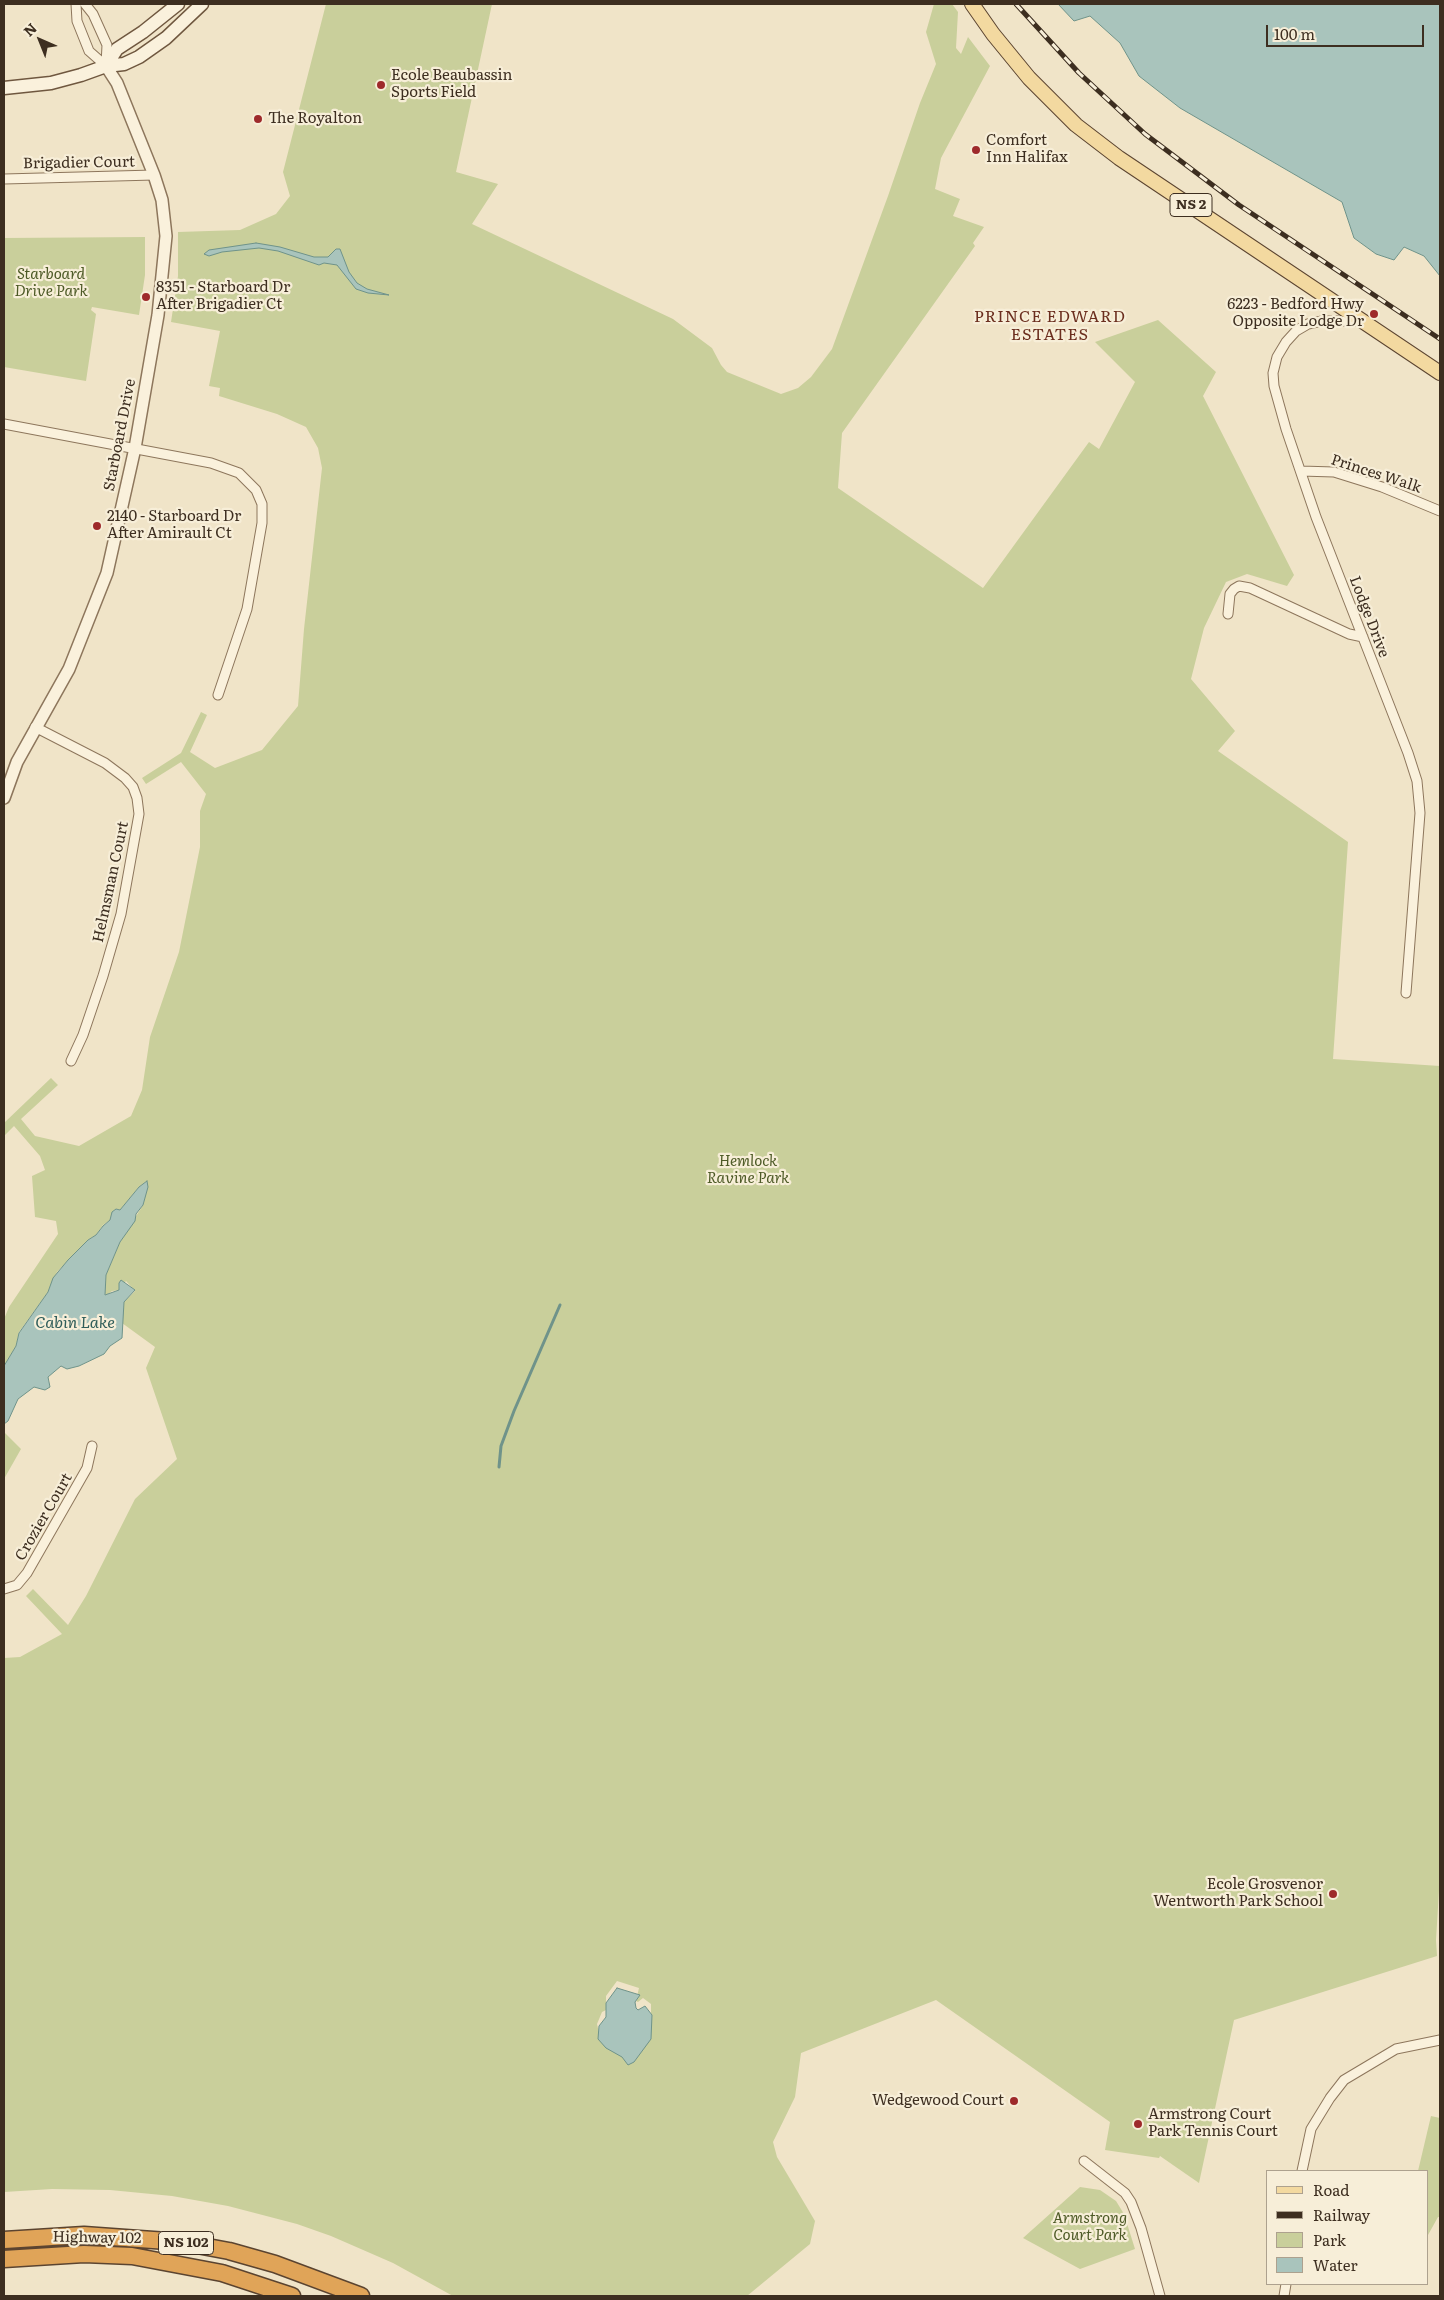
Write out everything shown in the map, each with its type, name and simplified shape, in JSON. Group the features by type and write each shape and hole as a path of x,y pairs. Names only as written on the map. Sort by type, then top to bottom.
{"highway":[{"name":"Highway 102","path":"4,2240 84,2235 182,2242 229,2251 275,2264 361,2296"},
{"name":"Highway 102","path":"4,2259 84,2254 132,2256 222,2273 292,2296"}],"main road":[{"path":"106,66 117,48 143,32 178,4"},
{"path":"4,88 51,83 106,66 124,64 139,57 166,38 202,4"},
{"name":"NS 2","path":"972,4 993,34 1029,78 1076,125 1119,158 1440,372"}],"street":[{"path":"76,4 78,21 89,51 106,66"},
{"path":"86,4 93,14 107,45 106,66"},
{"name":"Starboard Drive","path":"4,798 16,762 69,669 106,573 135,448 158,315 166,236 162,200 154,175 117,83 106,66"},
{"name":"Brigadier Court","path":"4,178 154,175"},
{"name":"Lodge Drive","path":"1364,322 1322,321 1308,324 1296,331 1286,342 1277,357 1274,373 1275,391 1316,517 1417,781 1420,813 1406,993"},
{"path":"4,424 211,463 239,473 256,490 262,504 262,523 247,609 218,695"},
{"name":"Princes Walk","path":"1301,471 1334,472 1382,487 1440,511"},
{"path":"1228,614 1230,594 1239,586 1250,588 1350,634 1362,637"},
{"name":"Helmsman Court","path":"35,727 105,763 125,778 133,787 138,798 139,814 118,923 104,976 83,1034 70,1061"},
{"name":"Crozier Court","path":"4,1589 17,1585 27,1573 87,1468 92,1446"},
{"path":"1302,2170 1311,2129 1330,2098 1344,2080 1396,2049 1440,2040"},
{"path":"1084,2161 1125,2193 1131,2202 1141,2228 1160,2296"}],"green space":[{"name":"Hemlock Ravine Park","path":"326,4 492,4 456,172 498,184 472,224 673,319 712,348 727,372 781,394 798,388 811,377 832,349 920,103 936,64 926,32 934,4 952,4 958,12 956,48 961,54 968,37 990,66 941,158 935,189 960,199 953,216 984,227 973,243 975,246 842,433 838,488 983,588 1089,442 1099,449 1135,382 1095,342 1158,320 1216,372 1203,396 1294,575 1287,586 1247,574 1226,582 1204,628 1191,679 1235,731 1218,751 1348,842 1333,1059 1440,1066 1440,1874 1436,1940 1437,1956 1234,2020 1199,2183 1160,2156 1159,2158 1105,2150 1110,2122 936,2000 801,2053 795,2097 773,2142 777,2157 815,2221 810,2244 747,2296 453,2296 393,2263 331,2236 297,2224 228,2206 172,2196 110,2190 52,2189 4,2192 4,1658 20,1657 62,1634 26,1596 33,1589 68,1625 86,1596 135,1499 177,1459 146,1368 155,1347 122,1323 124,1302 135,1291 126,1281 119,1290 112,1291 107,1295 104,1293 106,1275 120,1242 143,1205 147,1181 139,1187 120,1210 116,1209 113,1212 110,1220 103,1225 96,1235 88,1240 57,1272 48,1292 19,1332 16,1346 4,1366 4,1319 9,1307 58,1234 56,1221 35,1217 32,1176 45,1170 40,1156 14,1126 4,1136 4,1123 51,1078 58,1085 21,1119 35,1136 79,1146 131,1116 142,1090 150,1037 179,952 200,847 200,811 206,794 181,762 146,784 142,778 181,753 201,712 207,715 190,752 215,768 262,750 298,706 304,629 322,468 318,448 306,427 277,414 219,396 220,388 209,386 220,331 171,322 178,276 178,232 240,230 276,214 290,196 283,172","holes":["617,1981 639,1988 636,2001 638,2002 643,1998 651,2004 651,2023 599,2033 597,2024 602,2012 606,2010 606,1996"]},
{"name":"Starboard Drive Park","path":"145,237 145,275 139,315 92,307 91,310 96,314 86,381 4,367 4,238"},
{"path":"4,1432 21,1449 4,1479"},
{"path":"1431,2116 1440,2118 1440,2217 1438,2217 1429,2233 1429,2170 1418,2170"},
{"name":"Armstrong Court Park","path":"1080,2187 1100,2190 1116,2201 1124,2214 1135,2249 1080,2269 1023,2238"}],"water":[{"path":"1058,4 1440,4 1440,276 1424,256 1404,247 1394,260 1376,254 1354,238 1342,202 1180,108 1139,76 1120,43 1090,16 1074,21"},
{"path":"256,243 280,247 314,257 328,257 336,249 340,249 349,272 357,283 367,289 389,295 368,293 356,289 337,265 324,263 319,265 278,251 259,248 222,252 209,256 204,254 209,250"},
{"name":"Cabin Lake","path":"147,1181 148,1187 143,1205 136,1214 135,1221 120,1242 106,1275 105,1295 119,1290 121,1280 135,1290 124,1302 122,1338 110,1346 104,1354 79,1366 67,1369 61,1366 48,1377 50,1387 45,1390 34,1387 18,1399 8,1421 4,1424 4,1366 16,1346 19,1333 48,1292 53,1278 68,1260 110,1220 112,1212 116,1209 120,1210 139,1187"},
{"path":"617,1988 640,1995 635,2002 636,2008 638,2010 645,2006 652,2015 651,2039 634,2062 628,2065 622,2057 606,2048 598,2039 599,2026 606,2017 606,2003"}],"waterway":[{"path":"499,1467 501,1446 514,1411 560,1305"}],"railway":[{"path":"1016,4 1079,73 1145,134 1239,205 1440,339"}],"place":[{"name":"Ecole Beaubassin Sports Field","path":"381,85"},
{"name":"The Royalton","path":"258,119"},
{"name":"Comfort Inn Halifax","path":"976,150"},
{"name":"8351 - Starboard Dr After Brigadier Ct","path":"146,297"},
{"name":"6223 - Bedford Hwy Opposite Lodge Dr","path":"1374,314"},
{"name":"2140 - Starboard Dr After Amirault Ct","path":"97,526"},
{"name":"Ecole Grosvenor Wentworth Park School","path":"1333,1894"},
{"name":"Wedgewood Court","path":"1014,2101"},
{"name":"Armstrong Court Park Tennis Court","path":"1138,2124"}],"district":[{"name":"PRINCE EDWARD ESTATES","path":"1050,326"}]}
